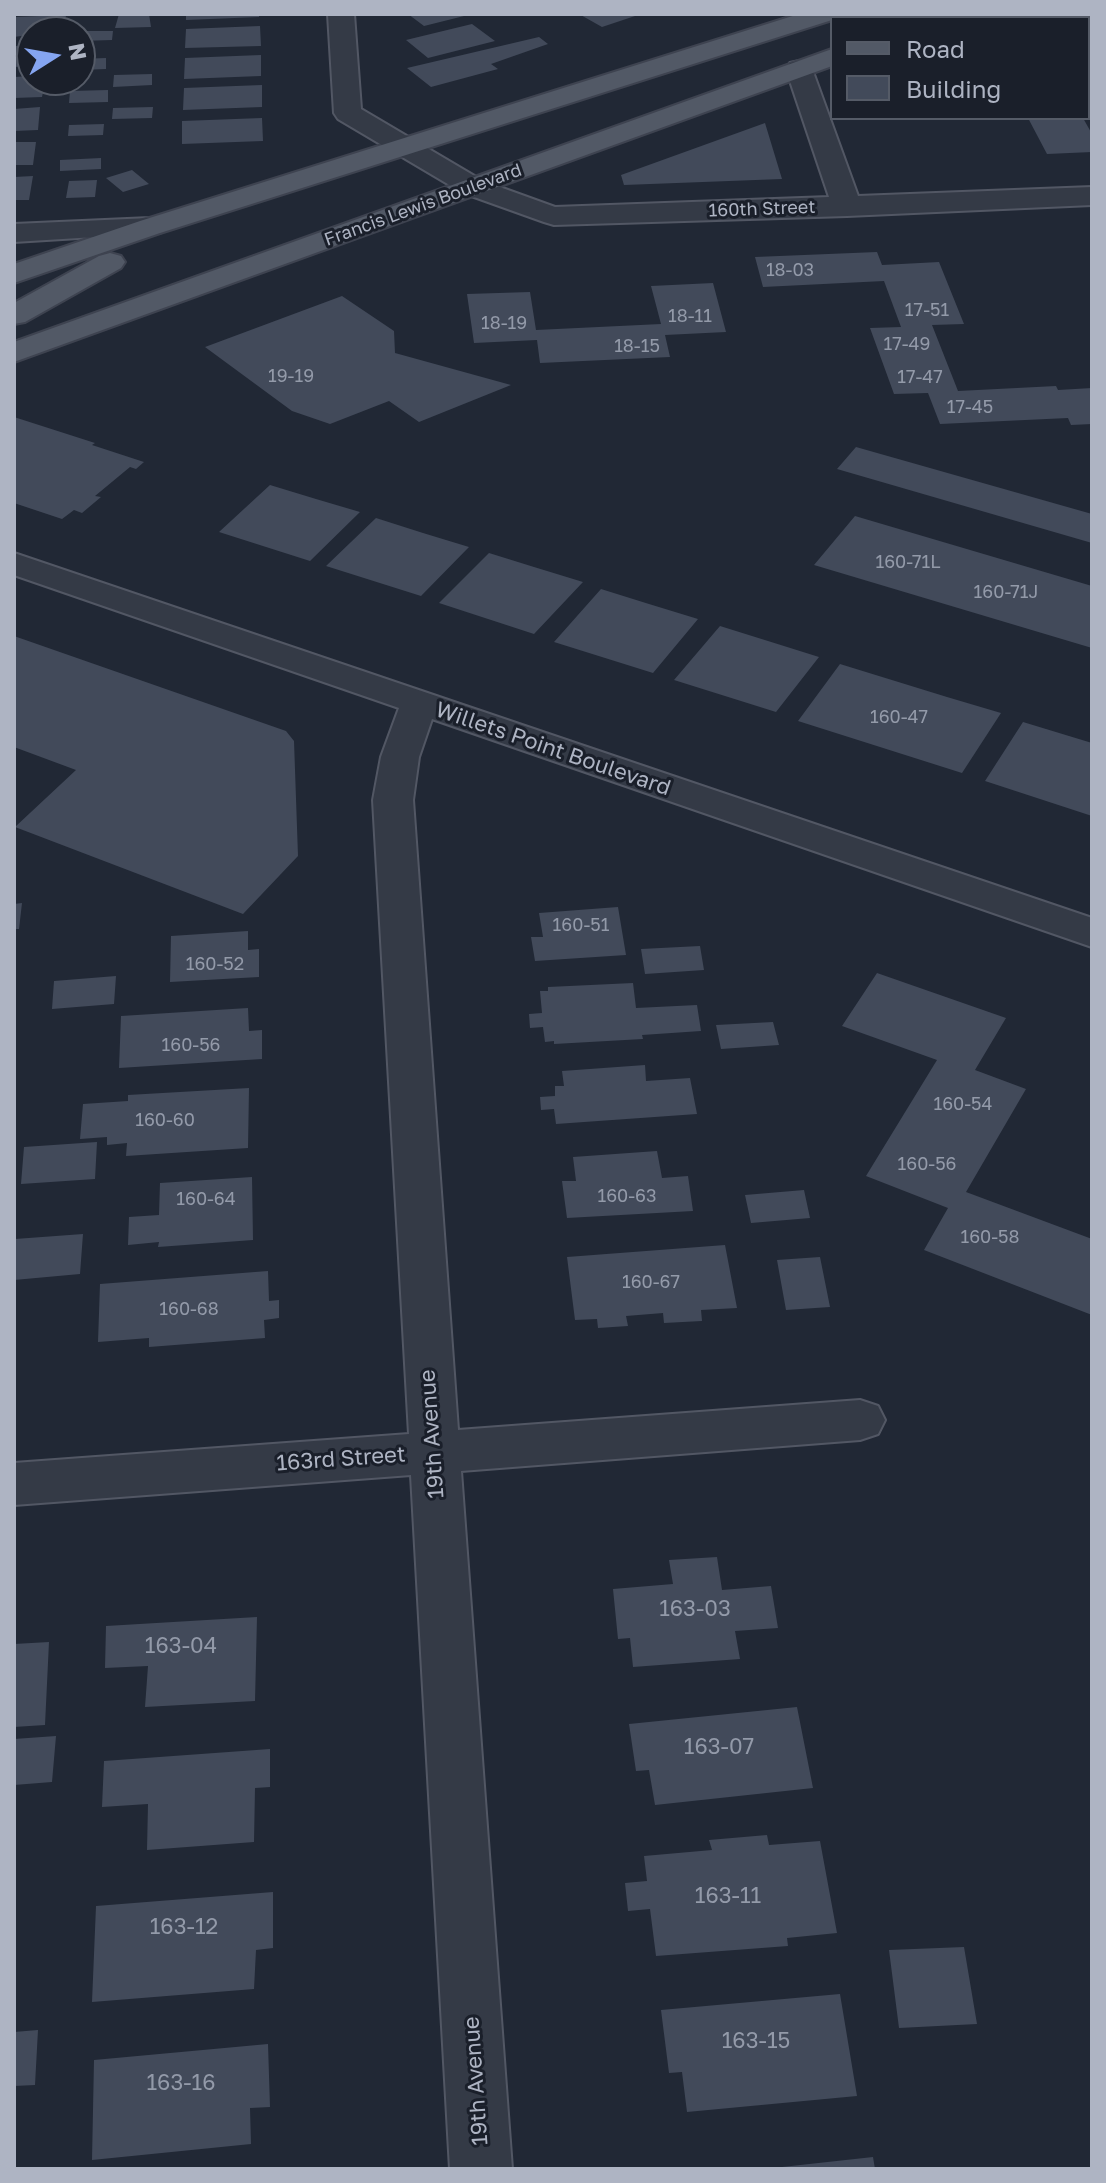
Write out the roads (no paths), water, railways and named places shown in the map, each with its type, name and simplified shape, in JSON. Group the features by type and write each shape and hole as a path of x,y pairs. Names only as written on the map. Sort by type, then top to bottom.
{"main road":[{"path":"14,274 150,227 407,148 792,19 825,14"},
{"path":"473,187 491,155 622,108 792,19"},
{"name":"Francis Lewis Boulevard","path":"14,353 830,58"},
{"path":"14,315 200,213"}],"street":[{"path":"341,14 348,113 407,148"},
{"path":"799,69 847,207"},
{"name":"160th Street","path":"407,148 473,187 554,216 1092,196"},
{"path":"14,233 150,227"},
{"name":"Willets Point Boulevard","path":"14,563 1092,933"},
{"name":"19th Avenue","path":"419,703 400,757 393,800 481,2169"},
{"name":"163rd Street","path":"14,1484 860,1420"}]}
